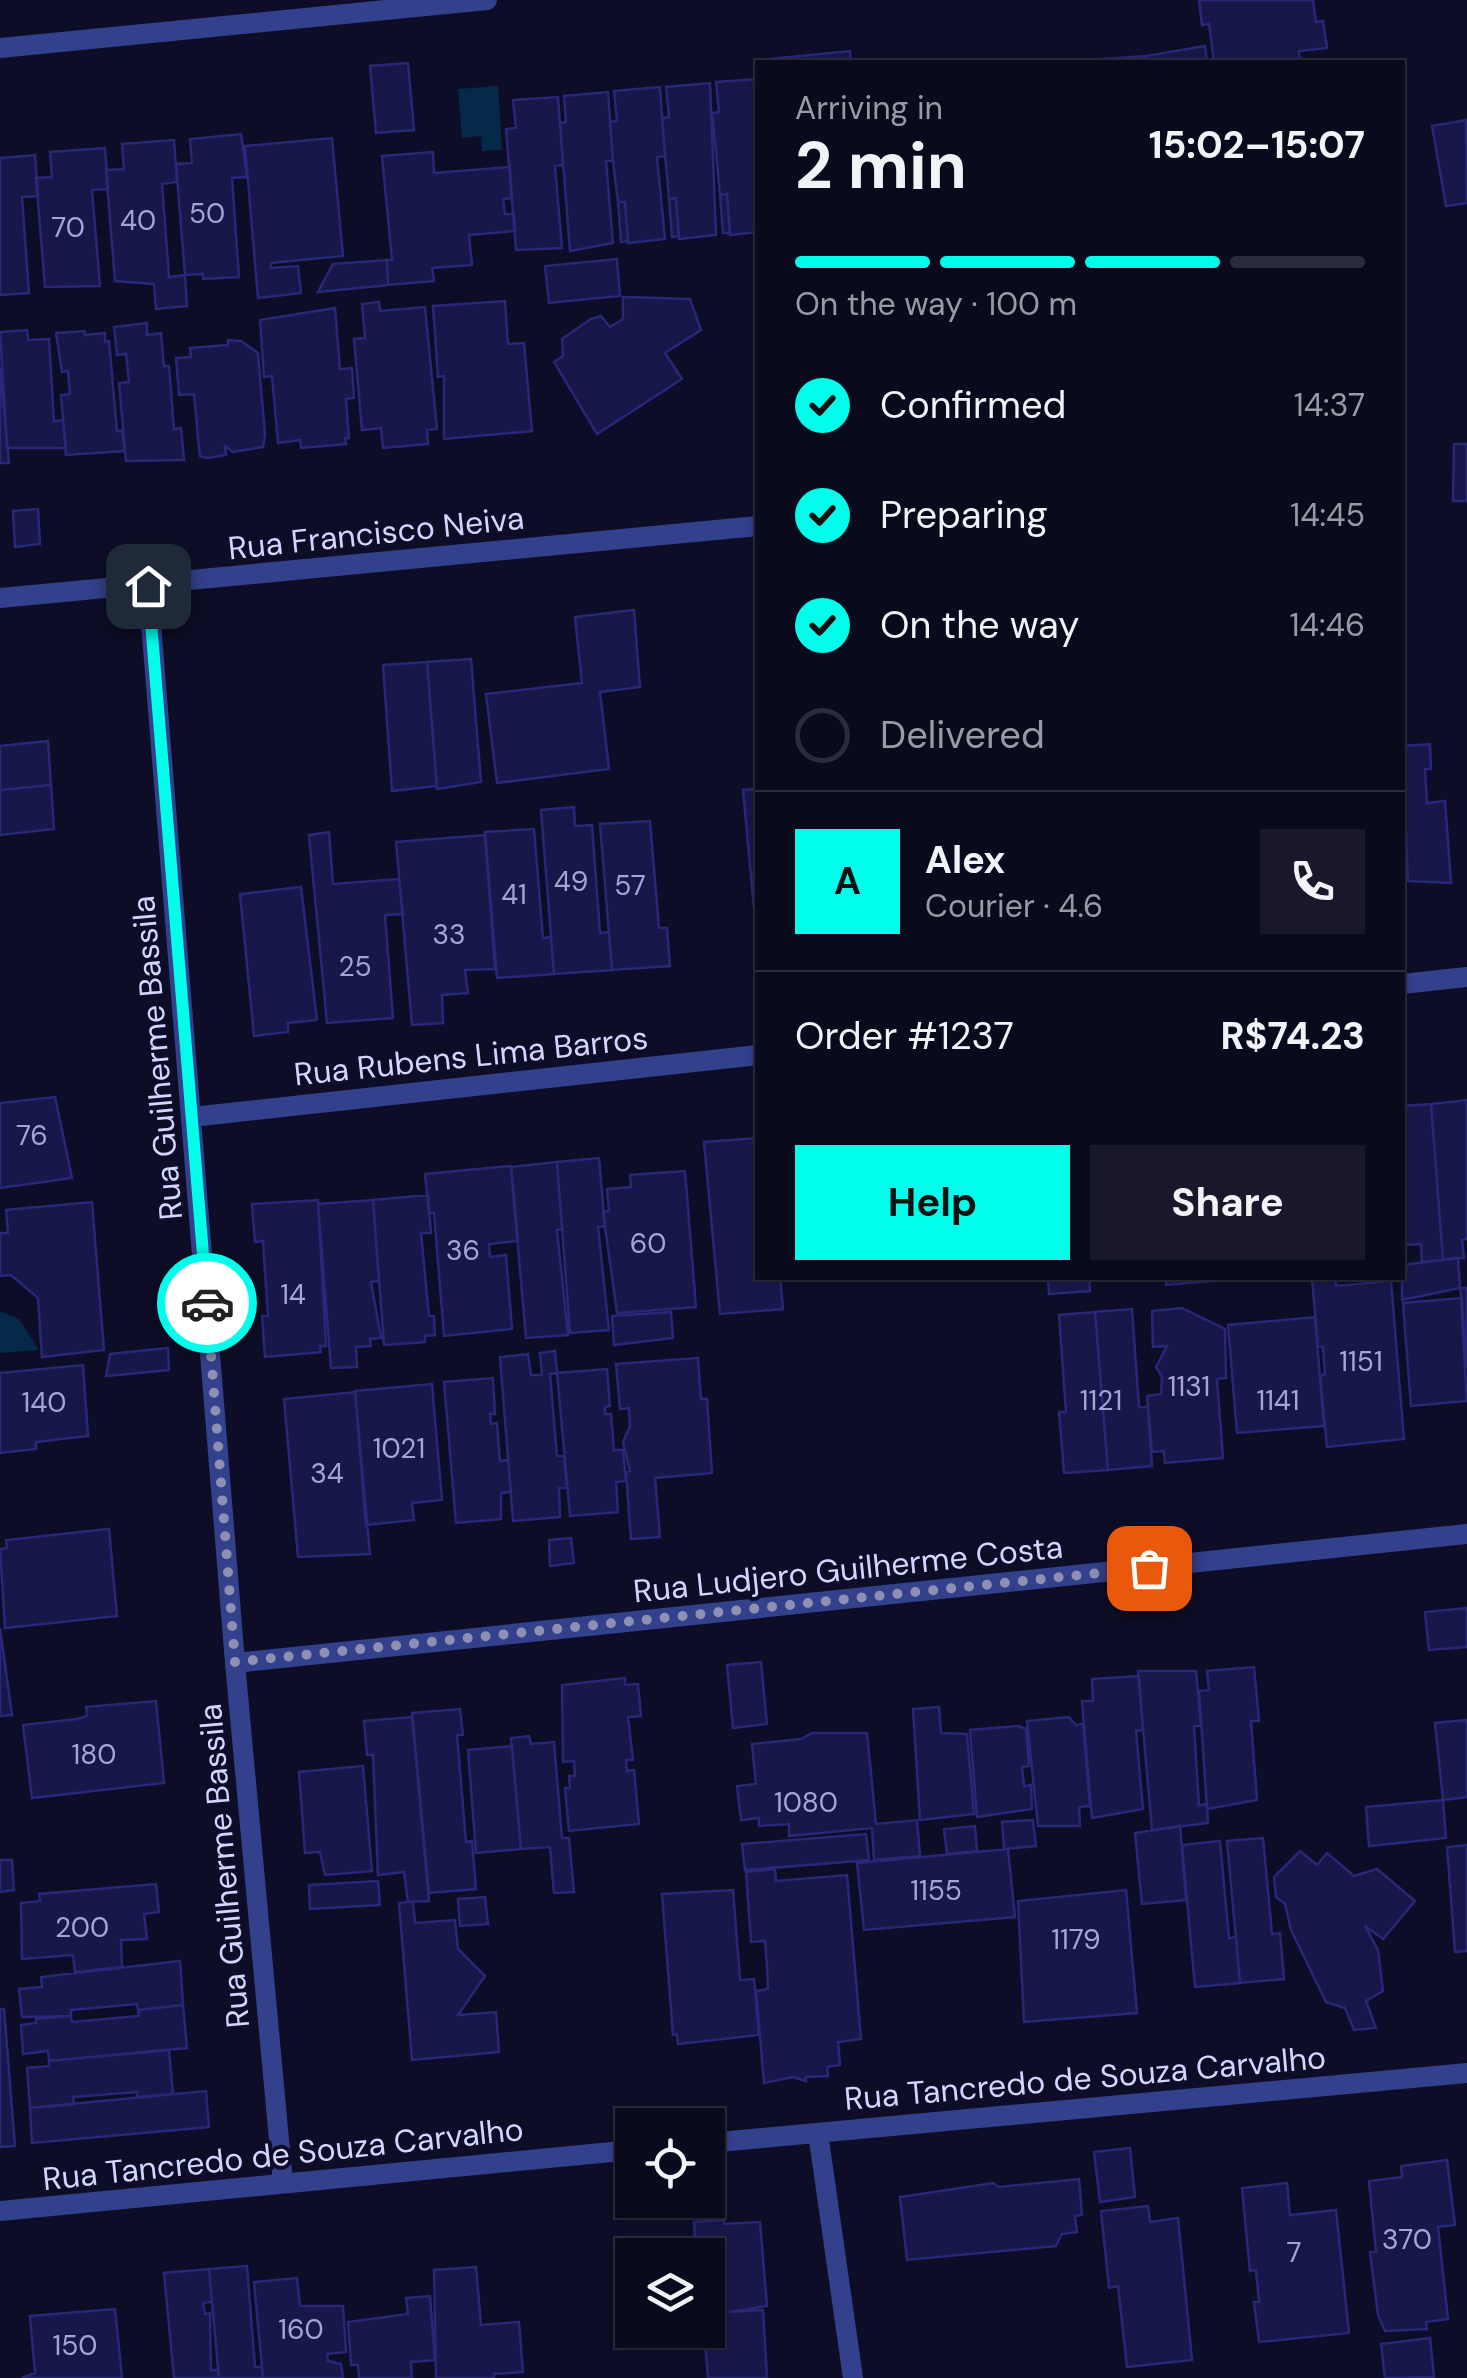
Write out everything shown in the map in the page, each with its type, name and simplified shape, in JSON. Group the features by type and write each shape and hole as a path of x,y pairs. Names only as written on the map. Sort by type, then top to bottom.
{"street":[{"path":"0,48 487,0"},
{"name":"Rua Francisco Neiva","path":"0,598 755,526"},
{"name":"Rua Guilherme Bassila","path":"148,586 235,1662 283,2183"},
{"path":"1405,984 1467,977"},
{"name":"Rua Rubens Lima Barros","path":"192,1117 755,1055"},
{"name":"Rua Ludjero Guilherme Costa","path":"235,1662 1467,1534"},
{"name":"Rua Tancredo de Souza Carvalho","path":"725,2141 1467,2074"},
{"path":"818,2133 853,2378"},
{"name":"Rua Tancredo de Souza Carvalho","path":"0,2211 615,2152"}],"water":[{"path":"498,86 502,150 482,151 481,136 462,138 458,89"},
{"path":"0,1311 19,1319 39,1350 0,1353"}],"building":[{"path":"1199,0 1313,0 1316,22 1323,21 1327,48 1299,51 1300,60 1214,60 1209,24 1202,25"},
{"path":"1205,46 1207,60 1147,60 1146,56"},
{"path":"850,51 851,60 770,60"},
{"path":"1146,56 1147,60 1088,60"},
{"path":"408,63 414,130 376,133 370,66"},
{"path":"755,79 755,232 730,235 727,194 720,195 712,113 719,112 716,82"},
{"path":"710,83 716,235 679,239 676,198 669,199 662,118 669,117 666,87"},
{"path":"660,87 665,156 657,157 665,239 628,243 625,202 618,202 613,161 610,122 617,121 614,91"},
{"path":"608,92 613,161 606,161 613,243 570,251 560,123 566,122 564,96"},
{"path":"558,97 563,165 555,166 562,248 516,250 506,129 516,128 513,100"},
{"path":"1466,120 1467,203 1446,206 1432,126"},
{"path":"241,134 247,177 232,178 239,277 203,279 203,274 185,275 176,164 192,163 190,139"},
{"path":"332,138 343,256 271,263 271,268 298,266 301,293 258,298 245,146"},
{"path":"174,140 177,182 162,184 169,277 185,275 187,306 156,309 154,284 115,281 106,170 124,169 122,144"},
{"path":"105,148 108,189 92,190 100,286 45,287 36,178 52,177 50,152"},
{"path":"433,152 434,173 510,167 512,198 503,199 505,214 514,214 515,231 469,235 472,265 432,268 434,281 388,285 387,260 392,260 382,156"},
{"path":"35,155 38,196 22,197 29,293 0,295 0,158"},
{"path":"727,194 730,233 723,233 720,195"},
{"path":"676,198 679,236 672,237 669,199"},
{"path":"618,202 625,202 628,241 621,242"},
{"path":"617,259 620,296 549,303 545,266"},
{"path":"387,260 388,285 318,292 333,264"},
{"path":"623,297 690,299 701,330 665,353 682,379 597,434 554,362 563,356 562,339 591,319 601,316 610,327 623,319"},
{"path":"505,301 508,344 524,343 532,431 444,439 444,376 438,377 433,306"},
{"path":"379,302 380,311 425,307 437,429 427,430 428,444 383,448 381,428 362,430 354,339 365,338 362,304"},
{"path":"335,308 340,369 352,368 354,398 346,399 349,438 345,438 346,444 301,448 300,440 278,443 272,376 264,377 260,320"},
{"path":"147,323 147,335 161,333 164,366 169,366 174,429 181,428 184,460 126,461 119,383 129,382 126,354 117,355 114,327"},
{"path":"27,330 28,340 49,339 54,421 63,420 66,448 7,448 0,332"},
{"path":"85,331 85,335 105,333 105,342 109,341 117,431 122,431 125,451 66,455 61,395 70,394 68,371 62,372 56,333"},
{"path":"228,340 241,341 258,353 263,447 233,452 225,446 226,455 207,458 200,456 194,394 179,395 176,358 191,357 190,348 228,345"},
{"path":"0,367 9,463 0,463"},
{"path":"1454,444 1467,444 1467,501 1453,501"},
{"path":"38,509 40,544 15,547 13,511"},
{"path":"634,610 640,687 600,692 609,769 497,783 486,694 582,683 575,617"},
{"path":"471,659 481,782 437,789 427,662"},
{"path":"427,662 437,786 392,791 383,665"},
{"path":"48,741 51,785 0,790 0,746"},
{"path":"1430,744 1431,769 1425,769 1427,803 1445,801 1451,883 1408,881 1405,746"},
{"path":"51,785 54,829 0,835 0,790"},
{"path":"755,789 755,920 743,790"},
{"path":"574,807 575,826 592,825 600,933 609,932 612,970 554,974 541,810"},
{"path":"650,821 659,928 667,928 670,966 612,970 600,824"},
{"path":"534,829 543,938 551,937 554,974 497,978 485,832"},
{"path":"329,832 333,884 399,879 403,914 385,915 393,1018 327,1023 309,835"},
{"path":"485,835 495,969 465,970 468,993 442,995 443,1023 412,1025 396,842"},
{"path":"301,887 317,1020 288,1023 288,1032 254,1036 240,894"},
{"path":"55,1097 72,1178 0,1188 0,1103"},
{"path":"1467,1100 1467,1239 1462,1240 1464,1258 1443,1260 1431,1104"},
{"path":"1431,1104 1443,1260 1422,1262 1421,1244 1405,1245 1405,1106"},
{"path":"755,1138 755,1280 780,1280 783,1309 720,1314 704,1142"},
{"path":"599,1158 605,1226 598,1227 609,1330 570,1333 557,1162"},
{"path":"557,1162 562,1229 557,1230 568,1335 526,1338 511,1167"},
{"path":"511,1166 518,1241 489,1244 490,1257 506,1255 512,1329 444,1336 434,1213 429,1213 425,1174"},
{"path":"685,1171 696,1307 617,1313 603,1212 609,1211 607,1189 631,1187 630,1175"},
{"path":"428,1195 431,1233 421,1233 429,1316 434,1316 435,1335 425,1336 425,1342 384,1345 373,1200"},
{"path":"318,1200 326,1346 320,1346 321,1352 265,1357 262,1316 268,1316 263,1241 255,1242 252,1204"},
{"path":"373,1200 379,1281 371,1282 381,1338 370,1339 371,1346 356,1347 357,1367 331,1368 318,1204"},
{"path":"92,1202 104,1350 42,1357 38,1298 11,1275 0,1276 0,1233 8,1233 6,1210"},
{"path":"1458,1258 1460,1288 1402,1300 1405,1265"},
{"path":"1048,1280 1089,1280 1090,1291 1049,1294"},
{"path":"1166,1280 1225,1280 1166,1285"},
{"path":"1312,1280 1336,1280 1336,1286 1391,1281 1404,1439 1327,1447 1320,1375 1325,1375 1323,1347 1318,1347"},
{"path":"1460,1288 1467,1288 1467,1368 1462,1301"},
{"path":"1461,1298 1467,1401 1411,1406 1403,1303"},
{"path":"1182,1308 1225,1329 1226,1378 1217,1379 1223,1458 1165,1463 1164,1451 1152,1452 1147,1396 1161,1394 1162,1377 1156,1367 1167,1346 1153,1347 1152,1311"},
{"path":"1132,1309 1139,1407 1148,1407 1152,1466 1108,1470 1095,1312"},
{"path":"671,1312 673,1338 614,1345 612,1316"},
{"path":"1095,1312 1108,1470 1064,1473 1059,1412 1066,1412 1059,1315"},
{"path":"1315,1317 1324,1426 1237,1433 1228,1325"},
{"path":"168,1348 169,1370 106,1376 110,1354"},
{"path":"555,1351 557,1373 550,1374 557,1456 564,1456 567,1488 559,1488 560,1517 513,1521 500,1357 528,1354 531,1375 542,1375 540,1353"},
{"path":"698,1358 701,1399 707,1399 712,1473 655,1478 660,1537 631,1539 626,1472 630,1471 623,1442 630,1426 629,1408 620,1409 616,1364"},
{"path":"83,1365 88,1436 36,1442 36,1449 0,1453 0,1373"},
{"path":"607,1369 610,1406 605,1407 605,1414 611,1414 614,1450 623,1450 626,1481 616,1482 618,1512 570,1516 557,1373"},
{"path":"493,1378 495,1414 490,1414 491,1424 497,1423 500,1461 508,1460 511,1492 501,1493 501,1519 456,1523 444,1382"},
{"path":"432,1384 442,1500 412,1503 414,1520 366,1525 355,1391"},
{"path":"355,1392 370,1554 298,1557 284,1399"},
{"path":"109,1529 117,1616 5,1628 0,1549 7,1548 6,1540"},
{"path":"571,1538 574,1563 550,1566 549,1540"},
{"path":"1467,1608 1467,1647 1429,1650 1425,1612"},
{"path":"0,1628 12,1715 0,1716"},
{"path":"761,1662 767,1724 733,1728 727,1665"},
{"path":"1254,1667 1259,1721 1251,1721 1257,1800 1207,1809 1199,1691 1209,1690 1207,1671"},
{"path":"1138,1671 1196,1671 1201,1726 1194,1726 1199,1805 1207,1804 1208,1823 1152,1830"},
{"path":"1139,1676 1143,1730 1136,1731 1143,1809 1092,1818 1082,1701 1093,1701 1092,1679"},
{"path":"625,1678 625,1685 638,1684 641,1716 628,1717 633,1760 626,1760 627,1771 634,1770 639,1824 569,1831 565,1788 570,1788 569,1776 575,1776 574,1761 563,1762 562,1685"},
{"path":"156,1701 164,1783 32,1798 23,1725 77,1719 87,1716 86,1707"},
{"path":"939,1707 941,1733 967,1734 974,1814 920,1820 913,1709"},
{"path":"460,1709 463,1735 457,1735 466,1842 472,1841 476,1889 429,1893 412,1713"},
{"path":"412,1717 429,1901 408,1902 404,1872 378,1875 373,1755 367,1755 364,1721"},
{"path":"1069,1717 1076,1725 1083,1724 1090,1806 1079,1807 1080,1826 1038,1826 1027,1721"},
{"path":"1467,1720 1467,1797 1443,1800 1435,1723"},
{"path":"1018,1726 1026,1729 1029,1766 1022,1767 1024,1786 1031,1785 1032,1809 977,1817 970,1730"},
{"path":"812,1733 867,1733 876,1824 917,1820 920,1856 874,1860 872,1828 789,1836 789,1824 759,1826 759,1818 741,1820 737,1786 756,1784 752,1744 801,1739"},
{"path":"529,1736 531,1744 554,1742 562,1838 569,1838 574,1892 554,1893 550,1847 521,1849 511,1738"},
{"path":"512,1746 521,1849 476,1853 468,1750"},
{"path":"363,1766 372,1871 325,1875 320,1852 305,1853 299,1772"},
{"path":"1443,1800 1446,1838 1369,1846 1366,1807"},
{"path":"1033,1820 1036,1846 1004,1849 1002,1822"},
{"path":"975,1826 977,1851 947,1854 944,1829"},
{"path":"1180,1826 1186,1900 1142,1904 1135,1833"},
{"path":"866,1834 869,1860 745,1870 742,1844"},
{"path":"1263,1838 1272,1934 1280,1933 1284,1979 1240,1983 1227,1841"},
{"path":"1220,1841 1229,1938 1236,1937 1240,1983 1195,1987 1182,1845"},
{"path":"1467,1845 1467,1951 1455,1952 1447,1847"},
{"path":"1008,1849 1015,1917 864,1930 857,1863"},
{"path":"1300,1851 1317,1865 1327,1853 1354,1876 1377,1869 1415,1901 1383,1939 1365,1926 1378,1950 1383,1991 1366,2001 1376,2028 1354,2030 1345,2008 1326,2002 1291,1930 1285,1904 1276,1897 1274,1877"},
{"path":"0,1860 12,1860 14,1890 0,1892"},
{"path":"775,1869 776,1881 847,1875 861,2039 838,2042 840,2065 827,2067 828,2076 764,2083 756,1991 768,1989 765,1941 751,1942 746,1872"},
{"path":"378,1881 380,1905 310,1909 309,1885"},
{"path":"156,1884 159,1912 144,1914 147,1939 121,1940 122,1967 75,1972 73,1955 22,1959 21,1903 40,1901 39,1894"},
{"path":"733,1890 740,1980 754,1979 759,2035 678,2044 677,2034 673,2035 662,1894"},
{"path":"1126,1890 1137,2013 1024,2022 1018,1901"},
{"path":"485,1897 488,1924 460,1926 458,1899"},
{"path":"413,1902 415,1923 455,1920 458,1949 485,1976 458,2015 496,2012 499,2052 412,2060 399,1903"},
{"path":"180,1961 183,2005 138,2010 137,2004 71,2010 71,2016 22,2017 19,1989 42,1987 41,1977"},
{"path":"183,2005 187,2048 49,2061 48,2051 23,2054 21,2025 36,2023 36,2019 71,2016 72,2022 139,2016 138,2010"},
{"path":"0,2009 4,2009 15,2146 0,2147"},
{"path":"169,2050 173,2094 137,2097 137,2092 73,2097 74,2104 30,2108 27,2068 49,2066 49,2061"},
{"path":"206,2091 209,2127 32,2143 30,2108"},
{"path":"1130,2148 1135,2197 1100,2202 1094,2152"},
{"path":"1447,2160 1455,2225 1438,2227 1448,2319 1426,2322 1427,2329 1385,2331 1378,2315 1370,2252 1376,2252 1369,2181 1402,2177 1401,2166"},
{"path":"1079,2179 1082,2215 1075,2216 1077,2232 1062,2234 1056,2246 907,2260 900,2197 993,2183 999,2187"},
{"path":"1287,2183 1290,2215 1336,2210 1349,2333 1259,2342 1254,2302 1259,2302 1256,2270 1250,2271 1242,2188"},
{"path":"1148,2206 1150,2222 1178,2218 1192,2360 1127,2367 1118,2286 1109,2288 1101,2211"},
{"path":"694,2222 760,2222 767,2306 729,2312 763,2310 767,2378 708,2378 706,2348 725,2348 725,2238 695,2238"},
{"path":"247,2266 255,2367 262,2367 263,2378 219,2378 209,2269"},
{"path":"476,2267 481,2325 519,2322 523,2372 494,2374 494,2378 436,2378 434,2270"},
{"path":"209,2269 212,2302 203,2303 205,2314 210,2313 211,2370 218,2370 219,2378 174,2378 164,2273"},
{"path":"297,2278 300,2306 343,2306 346,2352 327,2354 328,2361 341,2364 343,2378 263,2378 254,2282"},
{"path":"430,2296 435,2360 411,2362 412,2378 359,2378 358,2365 351,2365 348,2322 408,2314 406,2298"},
{"path":"115,2309 122,2378 22,2378 35,2373 30,2316"},
{"path":"1430,2338 1434,2377 1385,2378 1381,2344"}],"way so far":[{"path":"207,1303 235,1662 1149,1568"}],"route":[{"path":"148,586 207,1303"}]}
